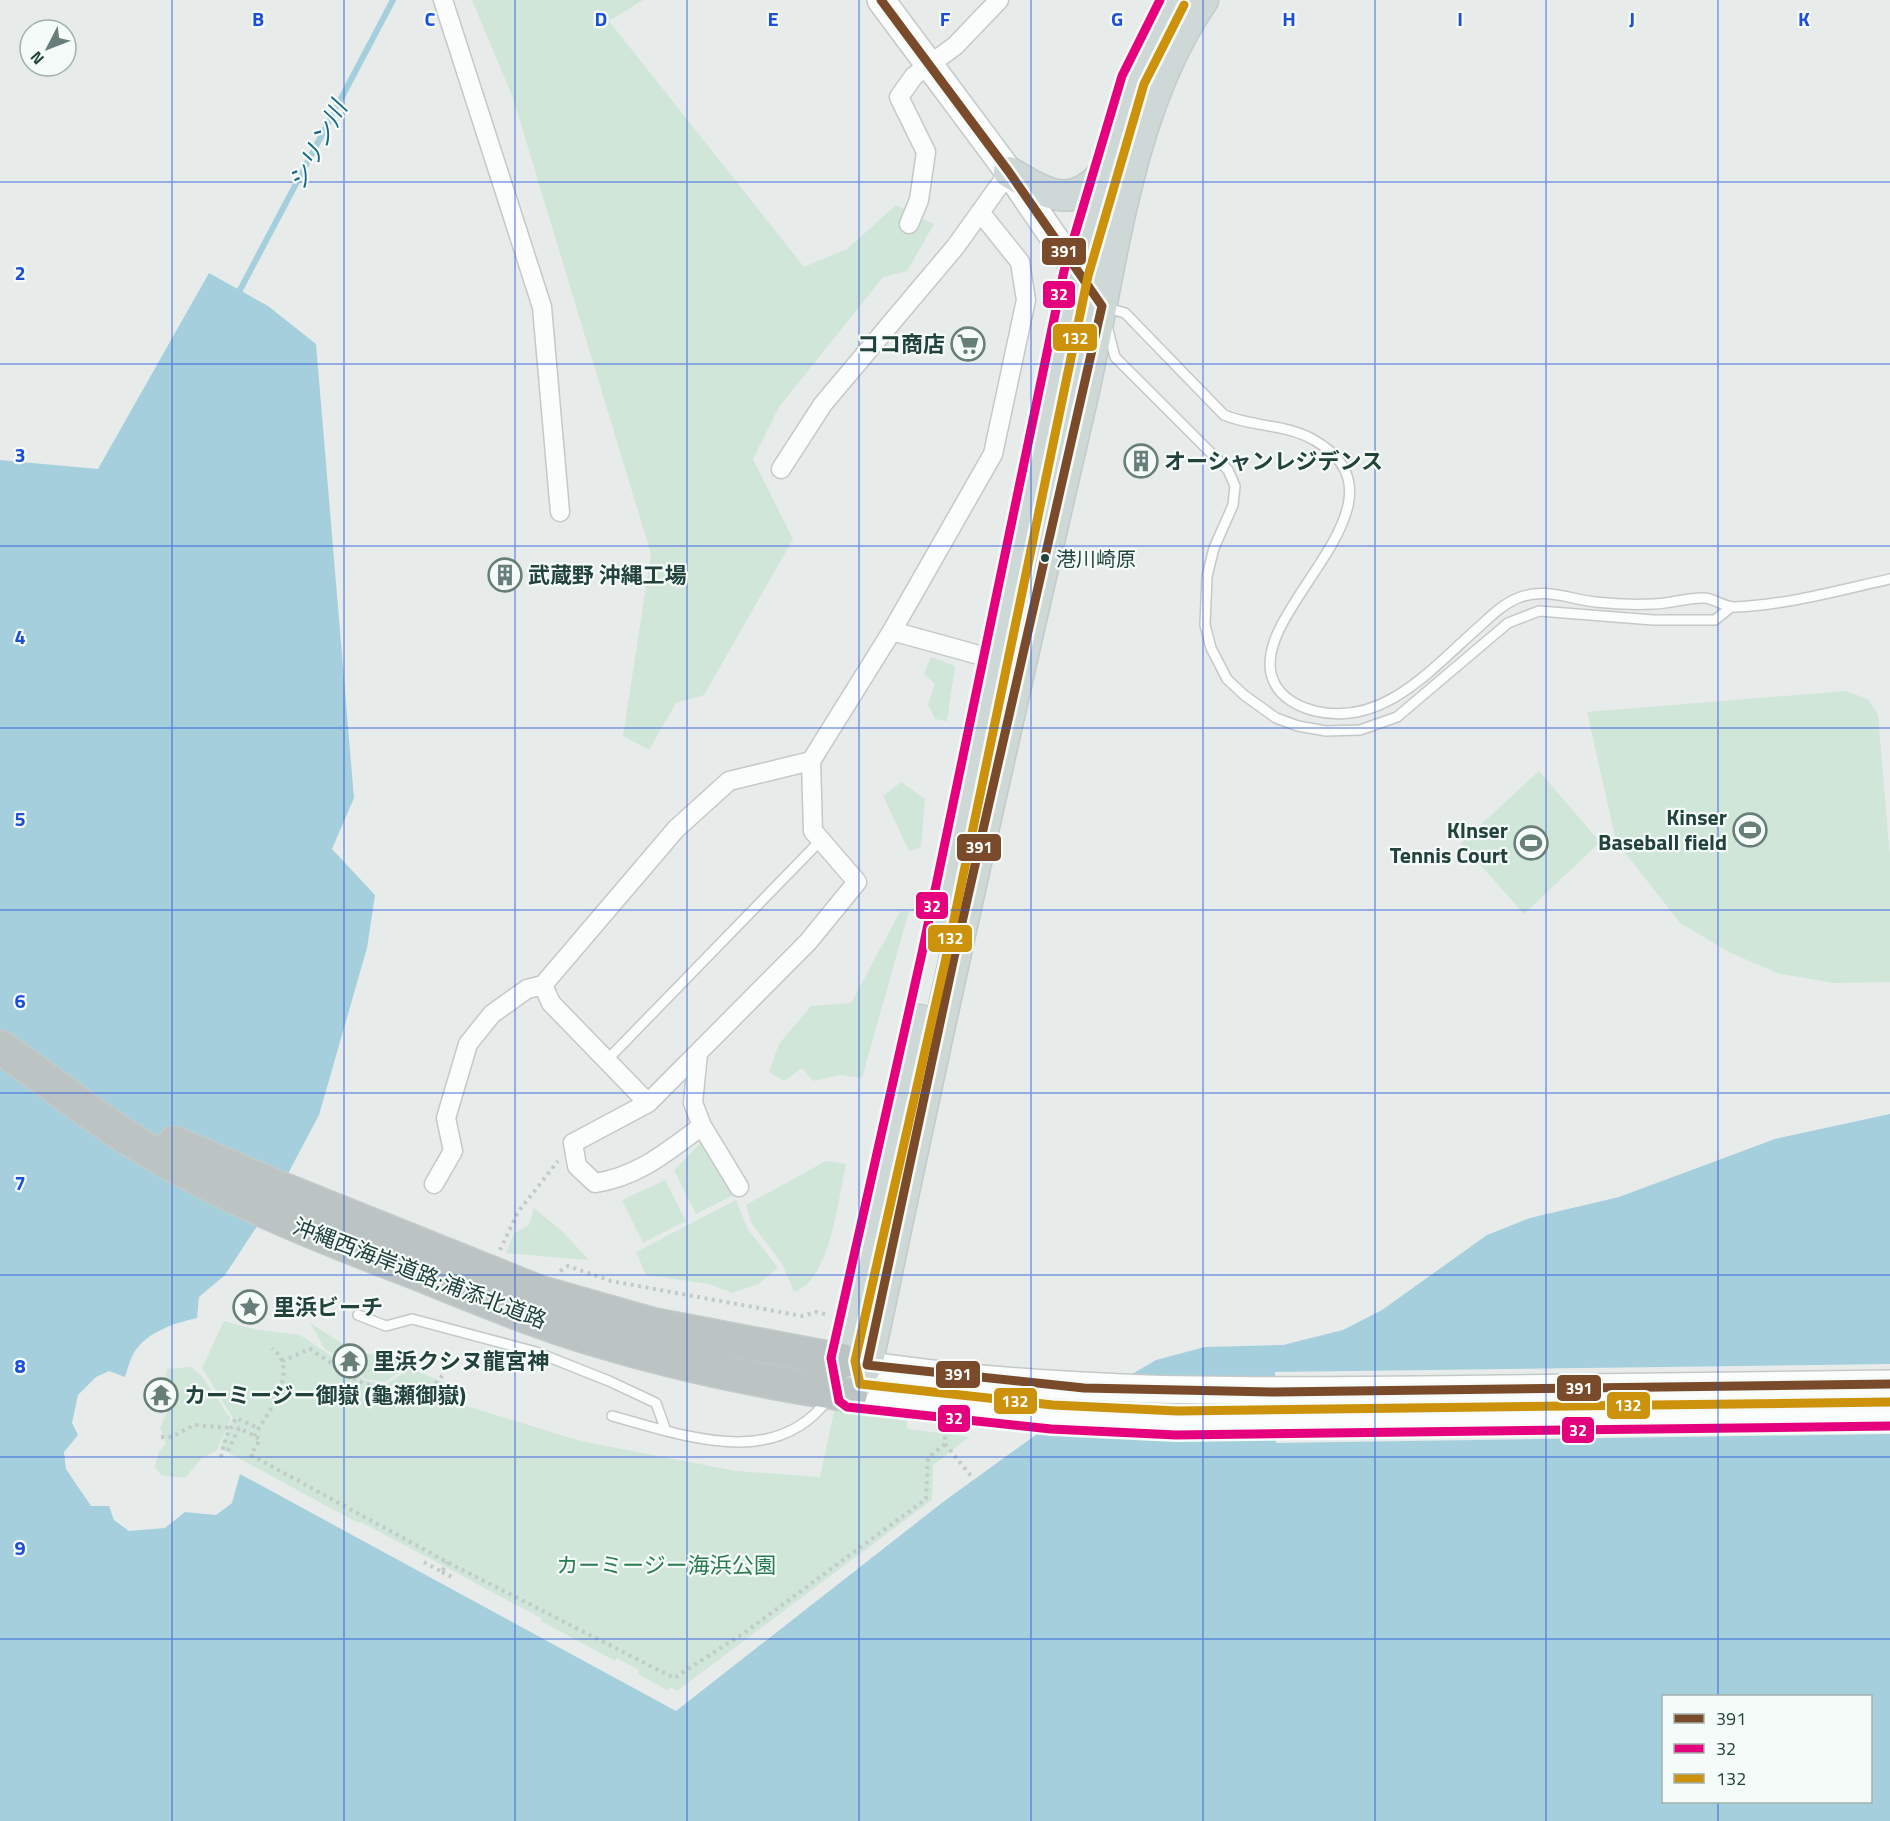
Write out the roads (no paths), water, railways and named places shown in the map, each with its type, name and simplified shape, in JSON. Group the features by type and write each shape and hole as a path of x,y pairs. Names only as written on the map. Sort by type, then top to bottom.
{"highway":[{"name":"沖縄西海岸道路;浦添北道路","path":"0,1047 90,1113 148,1151 250,1206 343,1229 596,1310 654,1325 855,1363"},
{"name":"沖縄西海岸道路;浦添北道路","path":"343,1229 527,1316 590,1337 763,1382 841,1393"}],"main road":[{"path":"855,1363 1076,273 1103,174 1133,80 1173,0"},
{"path":"841,1393 855,1363 953,962 1123,207 1147,120 1192,16 1203,0"},
{"path":"1009,172 1043,192 1062,196 1082,192 1103,174"}],"street":[{"path":"443,0 453,24 542,307 560,512"},
{"path":"881,0 1009,172 1076,273 1102,306"},
{"path":"909,224 919,200 926,152 899,97 914,76 955,46 999,0"},
{"path":"781,469 823,404 956,246 1009,172"},
{"path":"702,1126 653,1163 618,1180 595,1183 577,1166 573,1143 648,1103 808,942 857,882 813,831 811,761 892,631 993,454 1026,300 1020,262 980,212"},
{"path":"892,631 997,660"},
{"path":"434,1184 453,1152 446,1118 468,1044 492,1014 527,989 543,985 676,829 729,781 811,761"},
{"path":"543,985 551,1003 648,1103"},
{"path":"698,1053 693,1103 702,1126 739,1187"},
{"path":"855,1363 1084,1388 1275,1392 1890,1384"},
{"path":"841,1393 914,1404 1052,1417 1176,1423 1890,1414"}],"lane":[{"path":"1102,306 1125,313 1224,415 1238,421 1278,427 1314,440 1338,460 1351,481 1348,514 1270,646 1273,681 1282,694 1295,704 1322,713 1342,714 1365,711 1381,705 1407,690 1498,610 1527,594 1562,594 1595,602 1653,604 1706,598 1731,607 1771,603 1890,579"},
{"path":"1102,306 1115,357 1216,458 1231,478 1234,486 1233,505 1214,548 1206,576 1205,625 1211,648 1227,679 1244,695 1276,718 1298,726 1326,731 1360,730 1379,725 1408,709 1508,623 1539,611 1653,620 1715,620 1731,607"},
{"path":"607,1060 821,840"},
{"path":"358,1315 386,1326 411,1319 536,1352 609,1381 656,1403 666,1431"},
{"path":"612,1416 666,1431 731,1443 788,1434 811,1420 841,1393"}],"water":[{"path":"209,273 268,306 316,344 354,798 332,849 375,895 367,948 319,1115 273,1202 225,1275 199,1297 197,1318 171,1325 148,1338 133,1354 125,1377 109,1371 96,1377 78,1395 72,1423 78,1435 64,1452 66,1469 91,1506 109,1506 114,1520 129,1531 165,1528 185,1512 216,1515 232,1503 240,1474 676,1711 943,1502 1069,1411 1156,1360 1205,1347 1283,1345 1343,1330 1382,1310 1487,1235 1530,1218 1619,1197 1775,1139 1890,1114 1890,1821 0,1821 0,460 98,469"}],"waterway":[{"name":"シリン川","path":"240,290 393,0"}],"place":[{"name":"ココ商店","path":"968,344"},
{"name":"オーシャンレジデンス","path":"1141,461"},
{"name":"港川崎原","path":"1045,558"},
{"name":"武蔵野 沖縄工場","path":"505,575"},
{"name":"Kinser Baseball field","path":"1750,830"},
{"name":"KInser Tennis Court","path":"1531,843"},
{"name":"里浜ビーチ","path":"250,1307"},
{"name":"里浜クシヌ龍宮神","path":"350,1361"},
{"name":"カーミージー御嶽 (龜瀬御嶽)","path":"161,1395"}],"park label":[{"name":"カーミージー海浜公園","path":"666,1565"}]}
